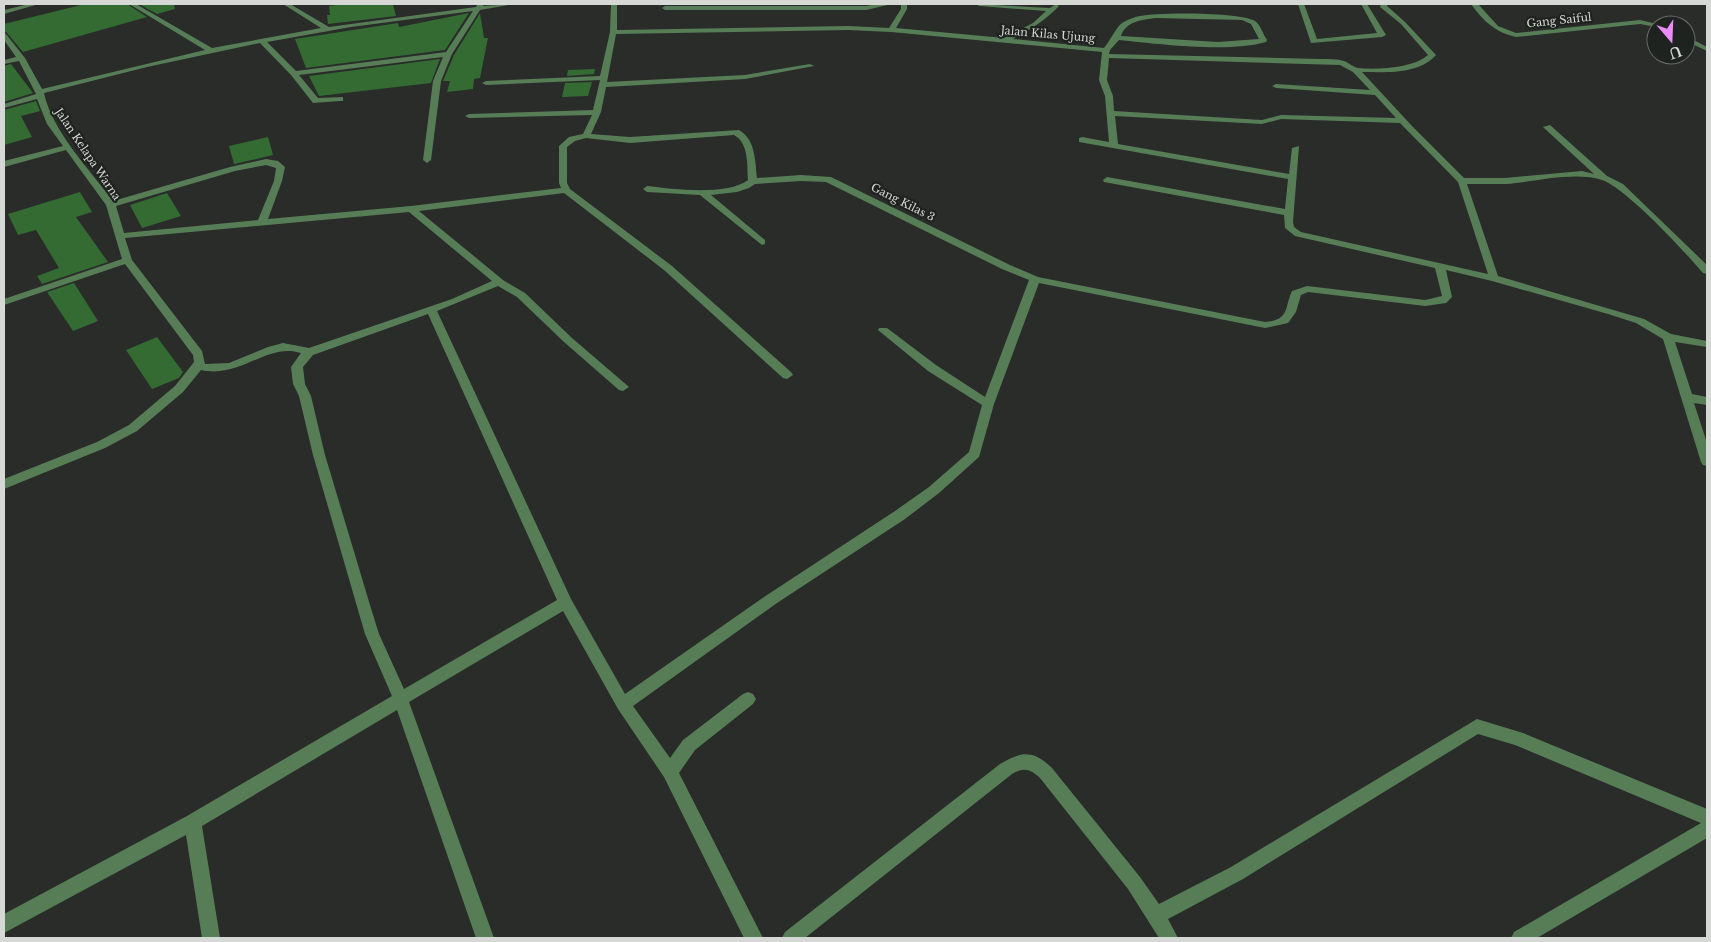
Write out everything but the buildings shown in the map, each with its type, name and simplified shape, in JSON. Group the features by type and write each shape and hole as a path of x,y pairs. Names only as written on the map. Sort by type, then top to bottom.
{"street":[{"path":"4,12 36,4"},
{"path":"132,4 210,50"},
{"path":"286,4 328,29"},
{"path":"4,106 138,66 210,50 328,29 480,6 512,4"},
{"path":"586,136 597,112 613,32 614,4"},
{"path":"665,8 703,6 866,8 889,4"},
{"path":"891,30 904,9 904,4"},
{"path":"979,4 1055,7"},
{"path":"1301,4 1314,42 1382,35 1364,4"},
{"path":"1356,70 1413,66 1423,63 1432,54 1403,23 1386,11 1383,7 1384,4"},
{"name":"Gang Saiful","path":"1474,4 1499,30 1511,35 1527,35 1640,22 1646,23"},
{"path":"426,160 437,81 448,54 480,6"},
{"path":"1005,41 1035,24 1055,7"},
{"name":"Jalan Kilas Ujung","path":"613,32 848,28 891,30 1005,41 1106,53 1124,25 1143,17 1237,18 1254,23 1263,40 1262,42 1230,44 1116,38"},
{"name":"Jalan Kelapa Warna","path":"4,35 21,58 40,94 43,107 51,124 111,206 128,260 198,354 200,362 198,366"},
{"path":"262,40 294,73 316,100 340,98"},
{"path":"1696,43 1706,48"},
{"path":"1114,146 1110,96 1103,80 1106,53 1342,63 1356,70 1402,121 1462,181 1494,278"},
{"path":"294,73 448,54"},
{"path":"4,62 21,58"},
{"path":"486,83 603,82 745,77 810,66"},
{"path":"1276,86 1376,93"},
{"path":"469,116 597,112"},
{"path":"1112,113 1262,122 1282,117 1402,121"},
{"path":"1546,127 1604,178 1620,186 1692,254 1707,271"},
{"path":"647,189 701,192 735,190 750,186 753,180 747,142 742,134 736,132 630,140 586,136 572,138 563,146 563,183 566,190 668,268 787,375"},
{"path":"1082,140 1292,178"},
{"path":"4,164 68,147"},
{"path":"1296,148 1289,226 1298,234 1494,278 1612,312 1640,322 1668,337 1707,344"},
{"path":"111,206 233,169 275,162 281,167 278,181 262,223"},
{"path":"1462,181 1505,181 1582,174 1604,178"},
{"name":"Gang Kilas 3","path":"753,180 828,179 1006,267 1035,279 1240,321 1274,325 1282,323 1292,313 1296,293 1307,289 1416,303 1442,301 1447,297 1440,266"},
{"path":"1107,180 1289,213"},
{"path":"120,236 411,209 566,190"},
{"path":"701,192 762,242"},
{"path":"411,209 499,282 521,296 568,340 623,387"},
{"path":"1692,254 1707,255"},
{"path":"4,302 128,260"},
{"path":"623,704 772,599 900,515 952,475 975,454 988,404 1035,279"},
{"path":"485,938 400,700 372,634 318,455 305,396 299,384 297,367 302,358 309,352 431,309 499,282"},
{"path":"431,309 565,602 623,704 670,772 754,938"},
{"path":"883,330 932,368 988,404"},
{"path":"1668,337 1707,462"},
{"path":"4,484 101,445 133,428 178,389 198,366 216,370 228,368 282,347 293,347 309,352"},
{"path":"1686,397 1707,401"},
{"path":"4,924 193,822 565,602"},
{"path":"670,772 689,745 748,699"},
{"path":"1155,915 1185,902 1237,873 1477,726 1517,738 1707,817"},
{"path":"792,938 1006,769 1023,761 1032,761 1046,773 1134,883 1169,938"},
{"path":"193,822 211,938"},
{"path":"1520,938 1707,829"}]}
